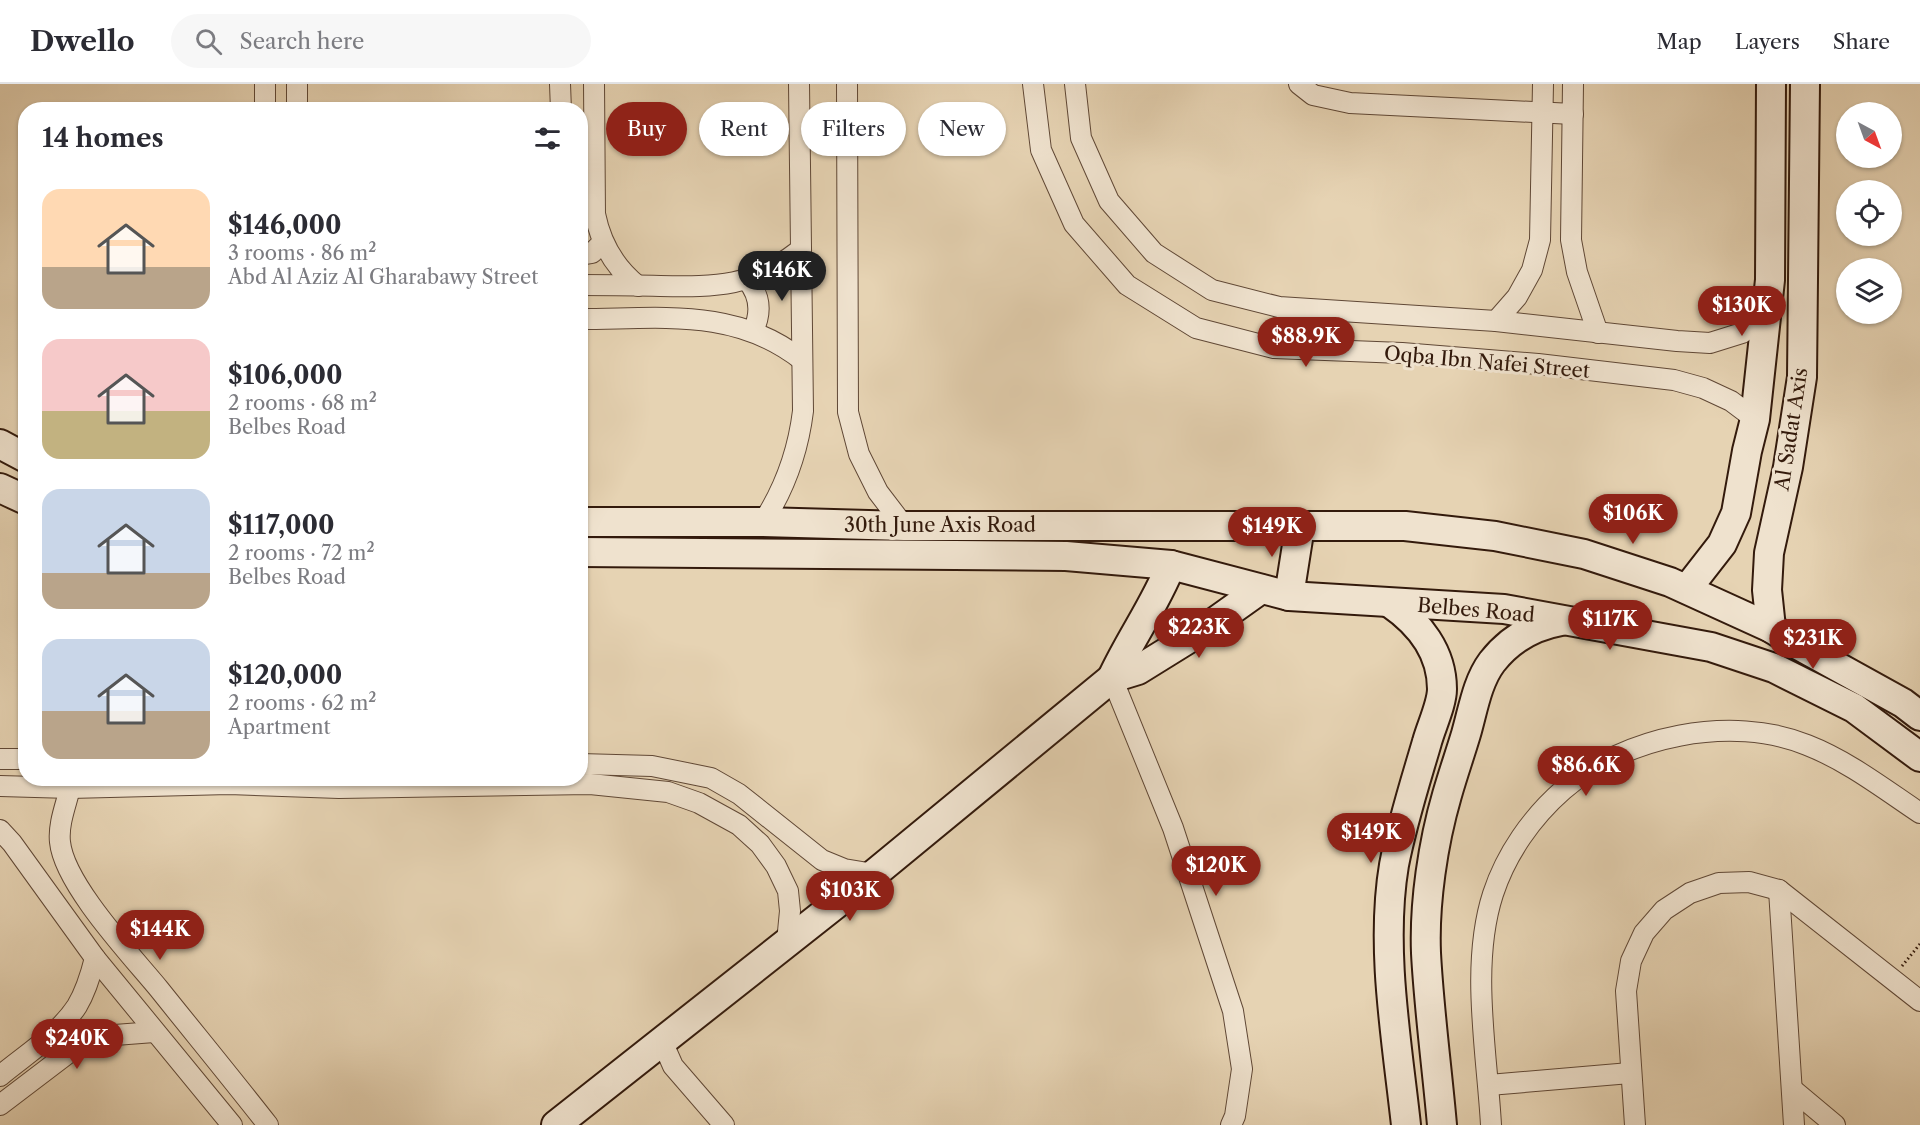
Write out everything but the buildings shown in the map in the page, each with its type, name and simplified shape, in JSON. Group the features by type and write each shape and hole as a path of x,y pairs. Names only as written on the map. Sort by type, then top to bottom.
{"street":[{"path":"265,84 265,102"},
{"path":"297,84 297,102"},
{"path":"560,84 561,102"},
{"path":"594,84 595,214 603,242 617,266 638,286"},
{"path":"763,522 780,493 798,445 803,411 799,84"},
{"path":"847,84 848,412 859,454 878,492 904,526"},
{"name":"Oqba Ibn Nafei Street","path":"1033,84 1041,150 1074,224 1127,285 1196,328 1274,348 1402,353 1538,364 1674,380 1703,388 1731,401 1755,419"},
{"name":"Oqba Ibn Nafei Street","path":"1075,84 1081,138 1108,201 1154,253 1212,290 1279,307 1496,321 1710,343 1742,333 1768,313"},
{"path":"1299,84 1313,95 1350,103 1573,114"},
{"path":"1496,321 1517,297 1532,270 1540,240 1543,84"},
{"path":"1573,84 1571,240 1577,272 1598,333"},
{"name":"Al Sadat Axis","path":"1687,589 1722,544 1736,513 1755,419 1770,280 1771,84"},
{"name":"Al Sadat Axis","path":"1771,628 1767,591 1769,553 1788,467 1802,377 1805,84"},
{"path":"588,254 592,253 603,242"},
{"path":"588,285 716,286 747,280 775,268 800,250"},
{"path":"747,280 753,287 759,304 757,322 753,331"},
{"path":"1770,280 1803,282"},
{"path":"588,319 698,319 726,323 753,331 779,344 802,360"},
{"path":"0,444 18,454"},
{"path":"0,488 18,496"},
{"name":"30th June Axis Road","path":"588,522 763,522 904,526 1300,526"},
{"path":"1289,596 1300,526 1405,526 1495,536 1584,554 1687,589 1771,628 1903,703 1920,716"},
{"name":"30th June Axis Road","path":"588,552 1066,556 1171,565 1289,596"},
{"path":"1171,565 1160,592 1134,634 1112,678 1173,828 1233,1011 1242,1069 1235,1116 1231,1125"},
{"path":"556,1125 874,874 1112,678 1138,670 1209,626 1261,589"},
{"name":"Belbes Road","path":"1289,596 1504,609 1711,647 1785,673 1854,708 1920,757"},
{"path":"1390,603 1411,619 1428,640 1440,673 1442,691 1406,814 1394,866 1390,904 1390,962 1406,1125"},
{"path":"1442,1125 1426,952 1430,887 1436,841 1446,796 1480,684 1491,664 1506,646 1524,633 1545,624 1568,620"},
{"path":"1785,673 1800,646"},
{"path":"1491,1125 1482,994 1484,937 1493,895 1510,855 1534,820 1564,789 1600,764 1639,747 1681,734 1723,730 1766,733 1806,744 1844,763 1920,813"},
{"path":"0,759 18,759"},
{"path":"588,764 652,766 711,778 739,794 822,860 844,869 874,874"},
{"path":"588,784 668,792 699,803 739,825 760,844 776,866 788,891 790,911 787,942"},
{"path":"0,786 70,788 99,786"},
{"path":"284,786 339,788 465,786"},
{"path":"70,788 60,827 60,843 66,863 81,892 268,1125"},
{"path":"0,830 12,843 95,958 231,1125"},
{"path":"1635,1125 1626,991 1631,961 1644,933 1664,910 1690,893 1719,883 1749,882 1779,890 1920,1001"},
{"path":"1779,890 1794,1125"},
{"path":"0,1076 55,1031 76,1007 89,980 95,958"},
{"path":"0,1105 71,1052 115,1035 154,1032"},
{"path":"662,1041 673,1066 724,1125"},
{"path":"1489,1085 1630,1073"},
{"path":"1792,1089 1835,1125"}],"path":[{"path":"1892,979 1920,944"}]}
